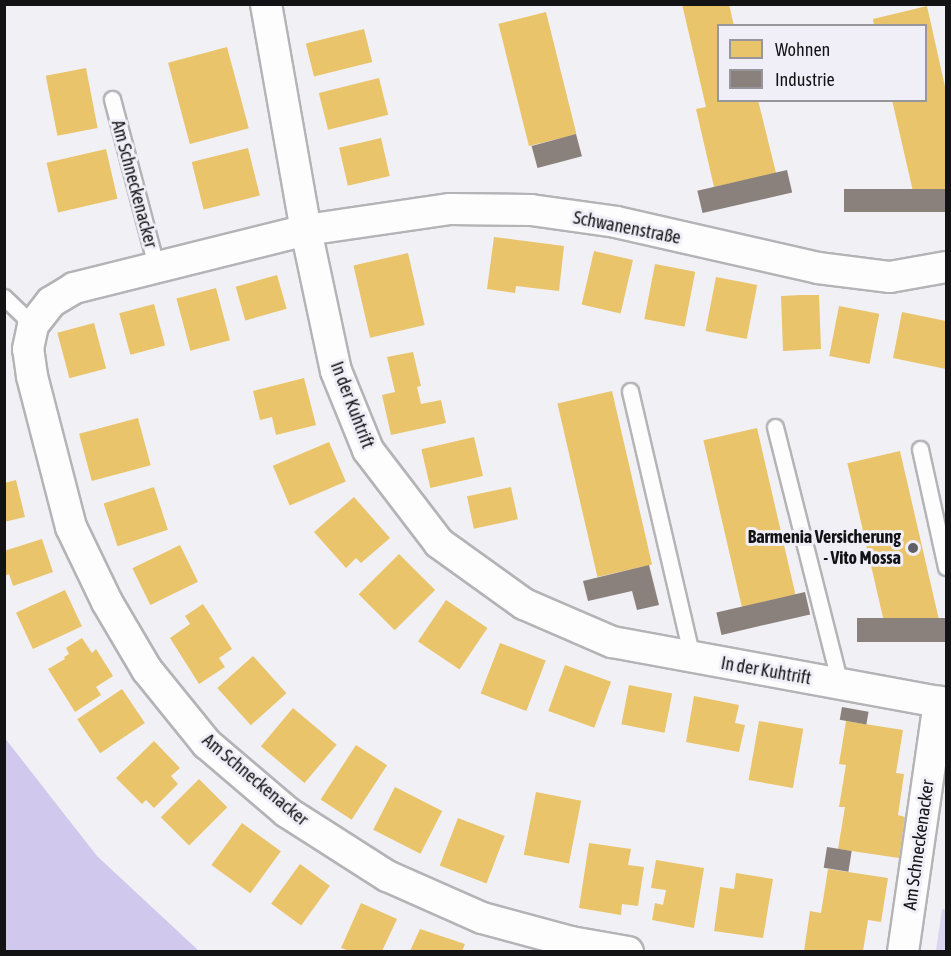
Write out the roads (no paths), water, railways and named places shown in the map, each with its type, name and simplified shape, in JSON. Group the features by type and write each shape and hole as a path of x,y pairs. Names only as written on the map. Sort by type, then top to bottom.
{"street":[{"name":"In der Kuhtrift","path":"266,4 306,230 336,371 368,450 439,543 524,604 612,642 943,703"},
{"name":"Schwanenstraße","path":"306,230 450,209 531,210 616,222 818,268 890,277 946,267"},
{"name":"Am Schneckenacker","path":"306,230 74,288 51,302 33,325 28,349 32,376 71,527 106,602 147,670 207,744 287,812 387,876 482,918 571,942 628,951"},
{"name":"Am Schneckenacker","path":"903,951 943,703"}],"lane":[{"name":"Am Schneckenacker","path":"112,99 157,269"},
{"path":"4,297 33,325"},
{"path":"630,391 692,657"},
{"name":"In der Kuhtrift","path":"775,427 840,684"},
{"path":"920,449 946,567"}],"place":[{"name":"Barmenia Versicherung - Vito Mossa","path":"913,548"}]}
